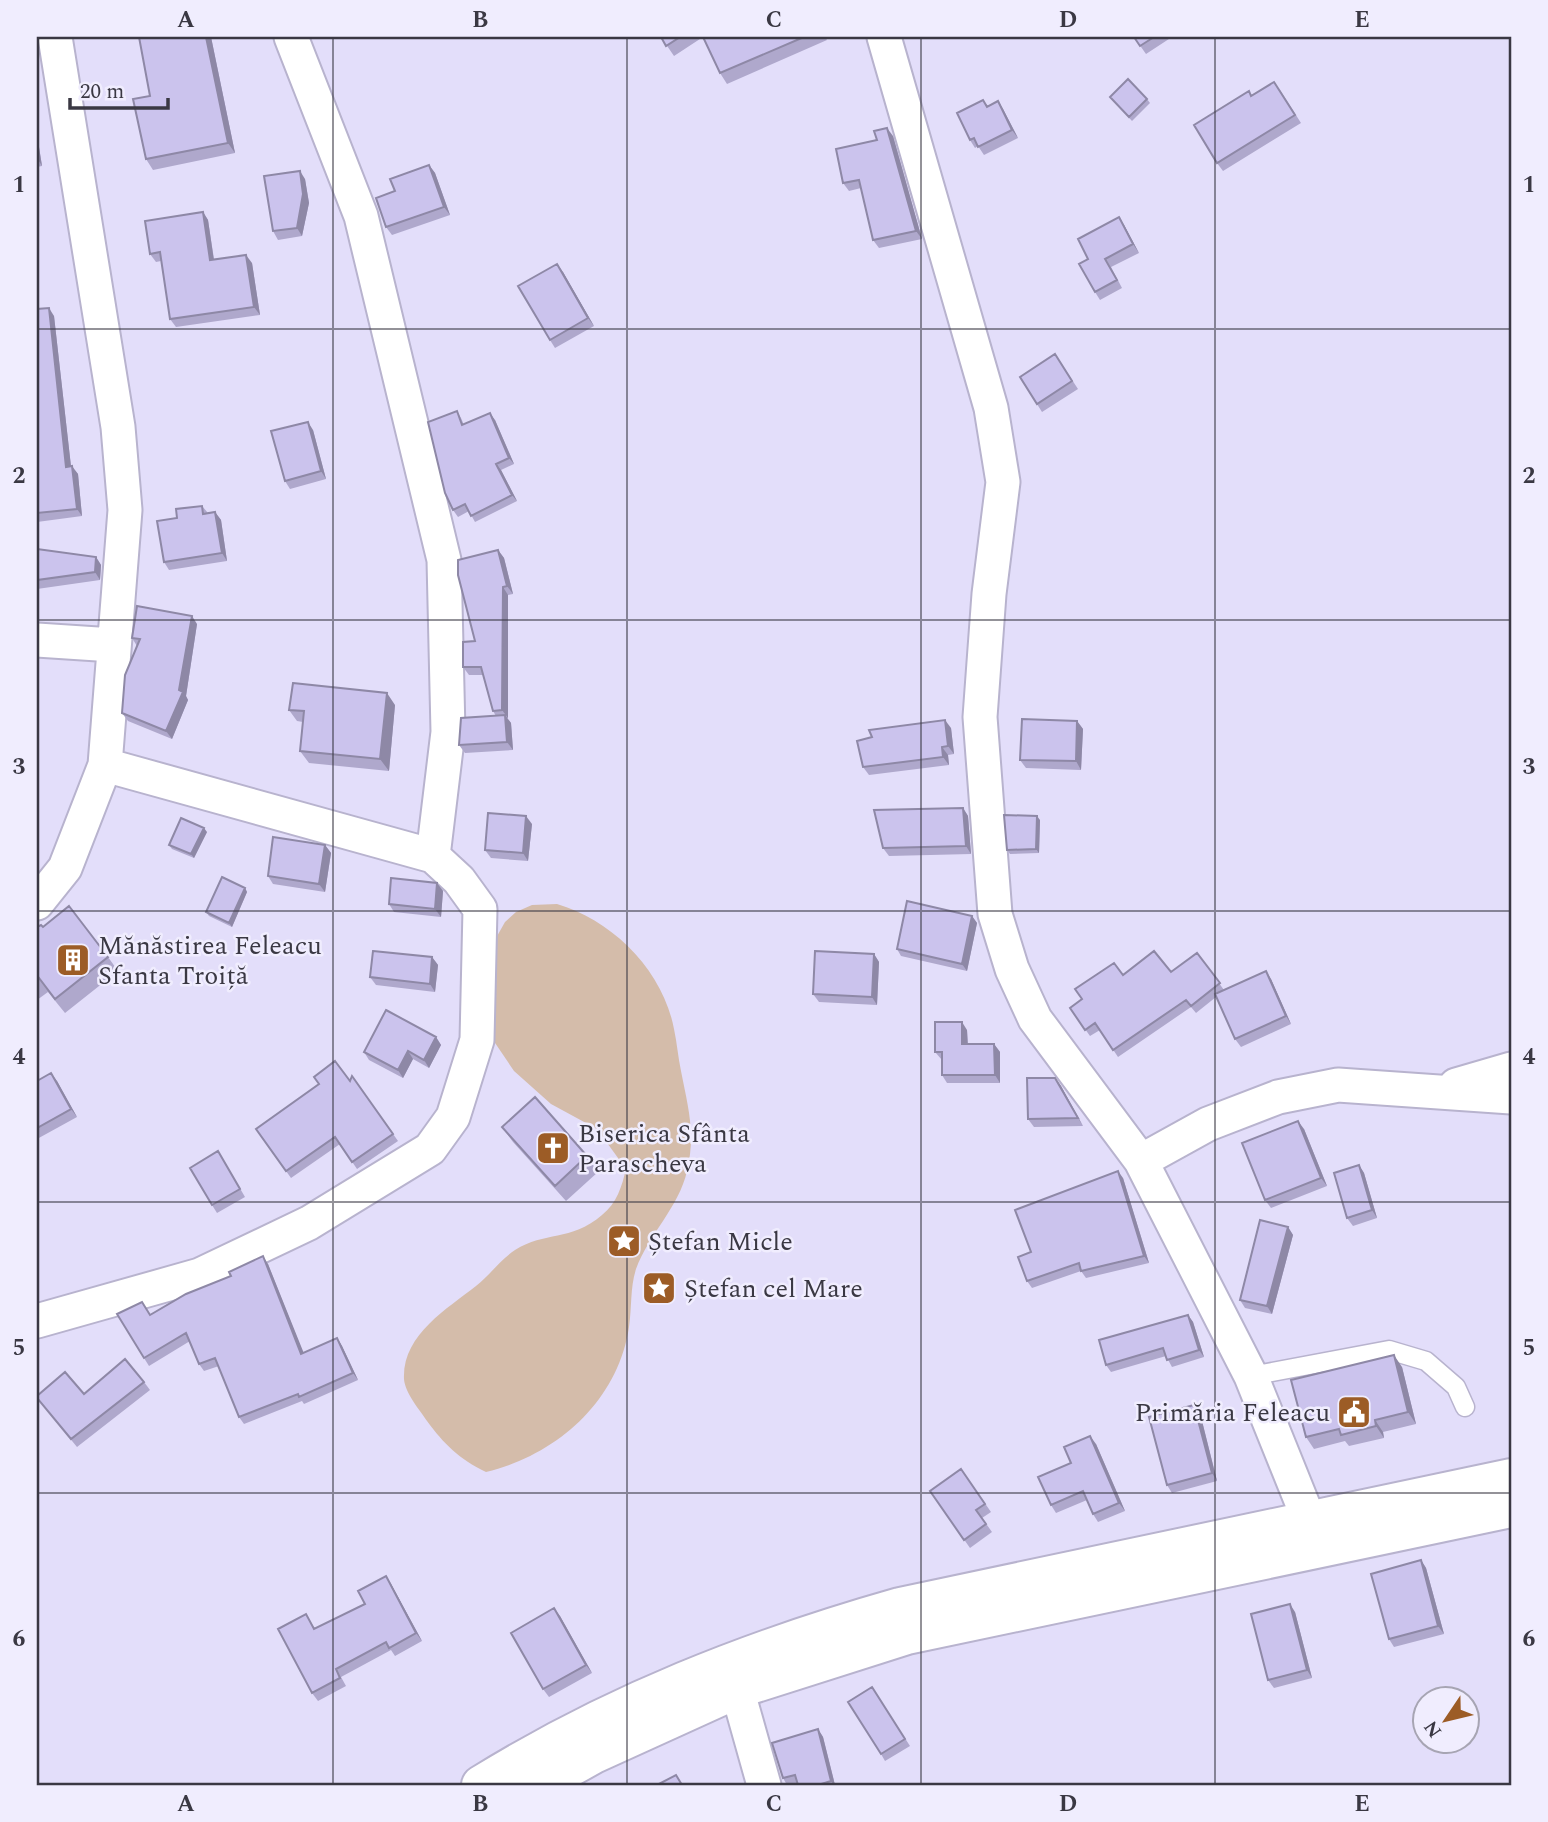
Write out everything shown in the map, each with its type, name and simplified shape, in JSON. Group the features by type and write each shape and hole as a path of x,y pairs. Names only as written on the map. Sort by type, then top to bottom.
{"main road":[{"path":"481,1785 575,1731 646,1697 727,1662 816,1631 900,1607 1511,1478"},
{"path":"538,1785 594,1754 737,1689 907,1635 1511,1508"}],"street":[{"path":"37,902 65,868 105,765 125,510 118,427 55,37"},
{"path":"292,37 361,216 444,560 448,732 433,856"},
{"path":"884,37 990,408 1003,482 989,594 981,717 995,914 1012,969 1035,1019 1141,1161 1251,1376 1309,1520"},
{"path":"37,640 113,645"},
{"path":"37,1321 200,1275 309,1223 429,1149 453,1117 477,1040 480,909 459,880 433,856 105,765"},
{"path":"1441,1090 1511,1069"},
{"path":"1141,1161 1208,1124 1278,1097 1338,1084 1511,1097"},
{"path":"737,1689 764,1785"}],"lane":[{"path":"1251,1376 1389,1350 1426,1361 1456,1387 1465,1406"}],"shaded area":[{"path":"557,904 597,922 615,935 632,950 659,987 675,1034 690,1120 690,1157 677,1197 636,1269 623,1354 598,1401 580,1421 537,1453 486,1472 468,1462 446,1444 413,1401 404,1379 405,1363 410,1349 428,1325 515,1250 537,1240 579,1229 602,1215 615,1200 626,1169 597,1129 551,1104 514,1071 491,1037 496,938 505,922 516,912 532,905"}],"building":[{"path":"139,37 206,37 228,143 146,159 133,99 150,96"},
{"path":"661,37 680,37 666,46"},
{"path":"703,37 804,37 720,73"},
{"path":"1134,37 1154,37 1140,46"},
{"path":"1128,79 1147,99 1129,117 1110,97"},
{"path":"1274,82 1295,115 1217,163 1194,125 1249,91 1251,96"},
{"path":"983,100 987,107 998,101 1012,130 978,147 974,138 970,140 957,113"},
{"path":"887,128 916,231 873,240 859,180 843,183 836,149 877,140 874,131"},
{"path":"429,165 444,207 386,227 376,198 395,191 390,179"},
{"path":"300,171 303,194 297,228 273,231 264,176"},
{"path":"203,212 210,260 246,255 254,307 170,319 160,252 150,254 145,221"},
{"path":"1119,217 1133,244 1105,259 1117,280 1095,292 1079,264 1088,259 1078,239"},
{"path":"557,264 588,318 550,340 518,286"},
{"path":"49,308 66,467 72,466 77,509 37,513 37,309"},
{"path":"1055,354 1072,381 1037,404 1020,377"},
{"path":"457,411 462,425 490,413 509,458 496,464 512,495 471,516 465,504 453,510 445,493 428,422"},
{"path":"308,422 321,471 285,481 271,431"},
{"path":"202,506 203,514 215,512 222,553 164,562 157,521 177,518 176,509"},
{"path":"37,549 96,557 95,572 37,580"},
{"path":"498,550 507,586 503,587 502,710 493,711 481,667 463,667 463,642 475,641 458,575 458,560"},
{"path":"137,606 192,616 179,690 183,692 166,731 122,713 125,675 140,639 132,638"},
{"path":"293,683 387,693 380,759 300,751 304,711 289,710"},
{"path":"505,715 507,742 459,745 461,718"},
{"path":"1022,719 1077,721 1076,761 1020,760"},
{"path":"945,720 948,746 942,747 943,757 863,767 857,741 872,737 869,730"},
{"path":"963,808 966,846 883,848 874,810"},
{"path":"488,813 526,816 523,853 485,850"},
{"path":"1004,815 1037,816 1036,849 1007,850"},
{"path":"181,818 204,828 191,854 169,845"},
{"path":"273,837 325,845 319,884 268,876"},
{"path":"222,877 245,888 229,923 206,912"},
{"path":"391,878 437,883 435,909 389,904"},
{"path":"907,901 972,916 962,964 897,949"},
{"name":"Mănăstirea Feleacu Sfanta Troiță","path":"69,906 108,957 55,999 39,978 37,980 37,927 43,927"},
{"path":"373,951 432,957 430,984 370,977"},
{"path":"815,951 874,954 872,997 813,994"},
{"path":"1154,951 1171,972 1197,953 1220,983 1191,1006 1186,1000 1113,1050 1095,1023 1085,1030 1070,1008 1082,999 1075,989 1114,963 1123,975"},
{"path":"1266,971 1286,1016 1235,1039 1215,994"},
{"path":"386,1010 436,1037 424,1060 408,1051 398,1070 364,1052"},
{"path":"935,1022 962,1022 962,1044 994,1044 995,1075 942,1075 942,1052 935,1052"},
{"path":"335,1061 350,1081 352,1076 393,1134 352,1162 335,1137 286,1171 256,1129 319,1084 314,1077"},
{"path":"51,1073 71,1109 37,1128 37,1081"},
{"path":"1027,1078 1055,1078 1078,1118 1028,1119"},
{"path":"535,1097 587,1156 555,1186 502,1127"},
{"path":"1298,1121 1321,1178 1265,1200 1242,1143"},
{"path":"218,1151 240,1189 212,1205 190,1168"},
{"path":"1359,1165 1372,1210 1347,1218 1334,1173"},
{"path":"1118,1171 1144,1256 1081,1271 1079,1263 1027,1281 1018,1257 1031,1252 1015,1210"},
{"path":"1260,1220 1288,1227 1267,1306 1240,1300"},
{"path":"263,1256 301,1354 337,1338 353,1373 299,1397 298,1394 239,1417 215,1358 199,1364 186,1333 144,1358 117,1314 142,1302 150,1315 186,1294 231,1276 229,1272"},
{"path":"1188,1315 1199,1350 1167,1360 1163,1348 1106,1365 1099,1340"},
{"path":"1394,1355 1408,1412 1375,1420 1376,1426 1341,1435 1339,1429 1306,1437 1291,1380"},
{"path":"125,1359 144,1382 71,1439 37,1396 65,1372 84,1394"},
{"path":"1194,1405 1212,1473 1167,1485 1149,1417"},
{"path":"1090,1436 1119,1503 1093,1514 1083,1491 1051,1505 1038,1477 1071,1463 1064,1447"},
{"path":"961,1469 985,1504 976,1510 986,1524 964,1540 930,1491"},
{"path":"1421,1560 1438,1626 1389,1639 1371,1574"},
{"path":"386,1576 416,1633 389,1648 386,1642 336,1669 340,1678 312,1693 278,1629 306,1614 314,1629 365,1604 358,1591"},
{"path":"1290,1604 1307,1670 1268,1680 1251,1614"},
{"path":"554,1608 586,1665 543,1689 511,1633"},
{"path":"872,1687 905,1739 881,1754 848,1702"},
{"path":"818,1729 831,1781 818,1785 798,1785 795,1775 783,1778 772,1743"},
{"path":"676,1775 682,1785 657,1785"}],"place":[{"name":"Mănăstirea Feleacu Sfanta Troiță","path":"73,960"},
{"name":"Biserica Sfânta Parascheva","path":"553,1148"},
{"name":"Ștefan Micle","path":"624,1241"},
{"name":"Ștefan cel Mare","path":"659,1288"},
{"name":"Primăria Feleacu","path":"1354,1412"}]}
